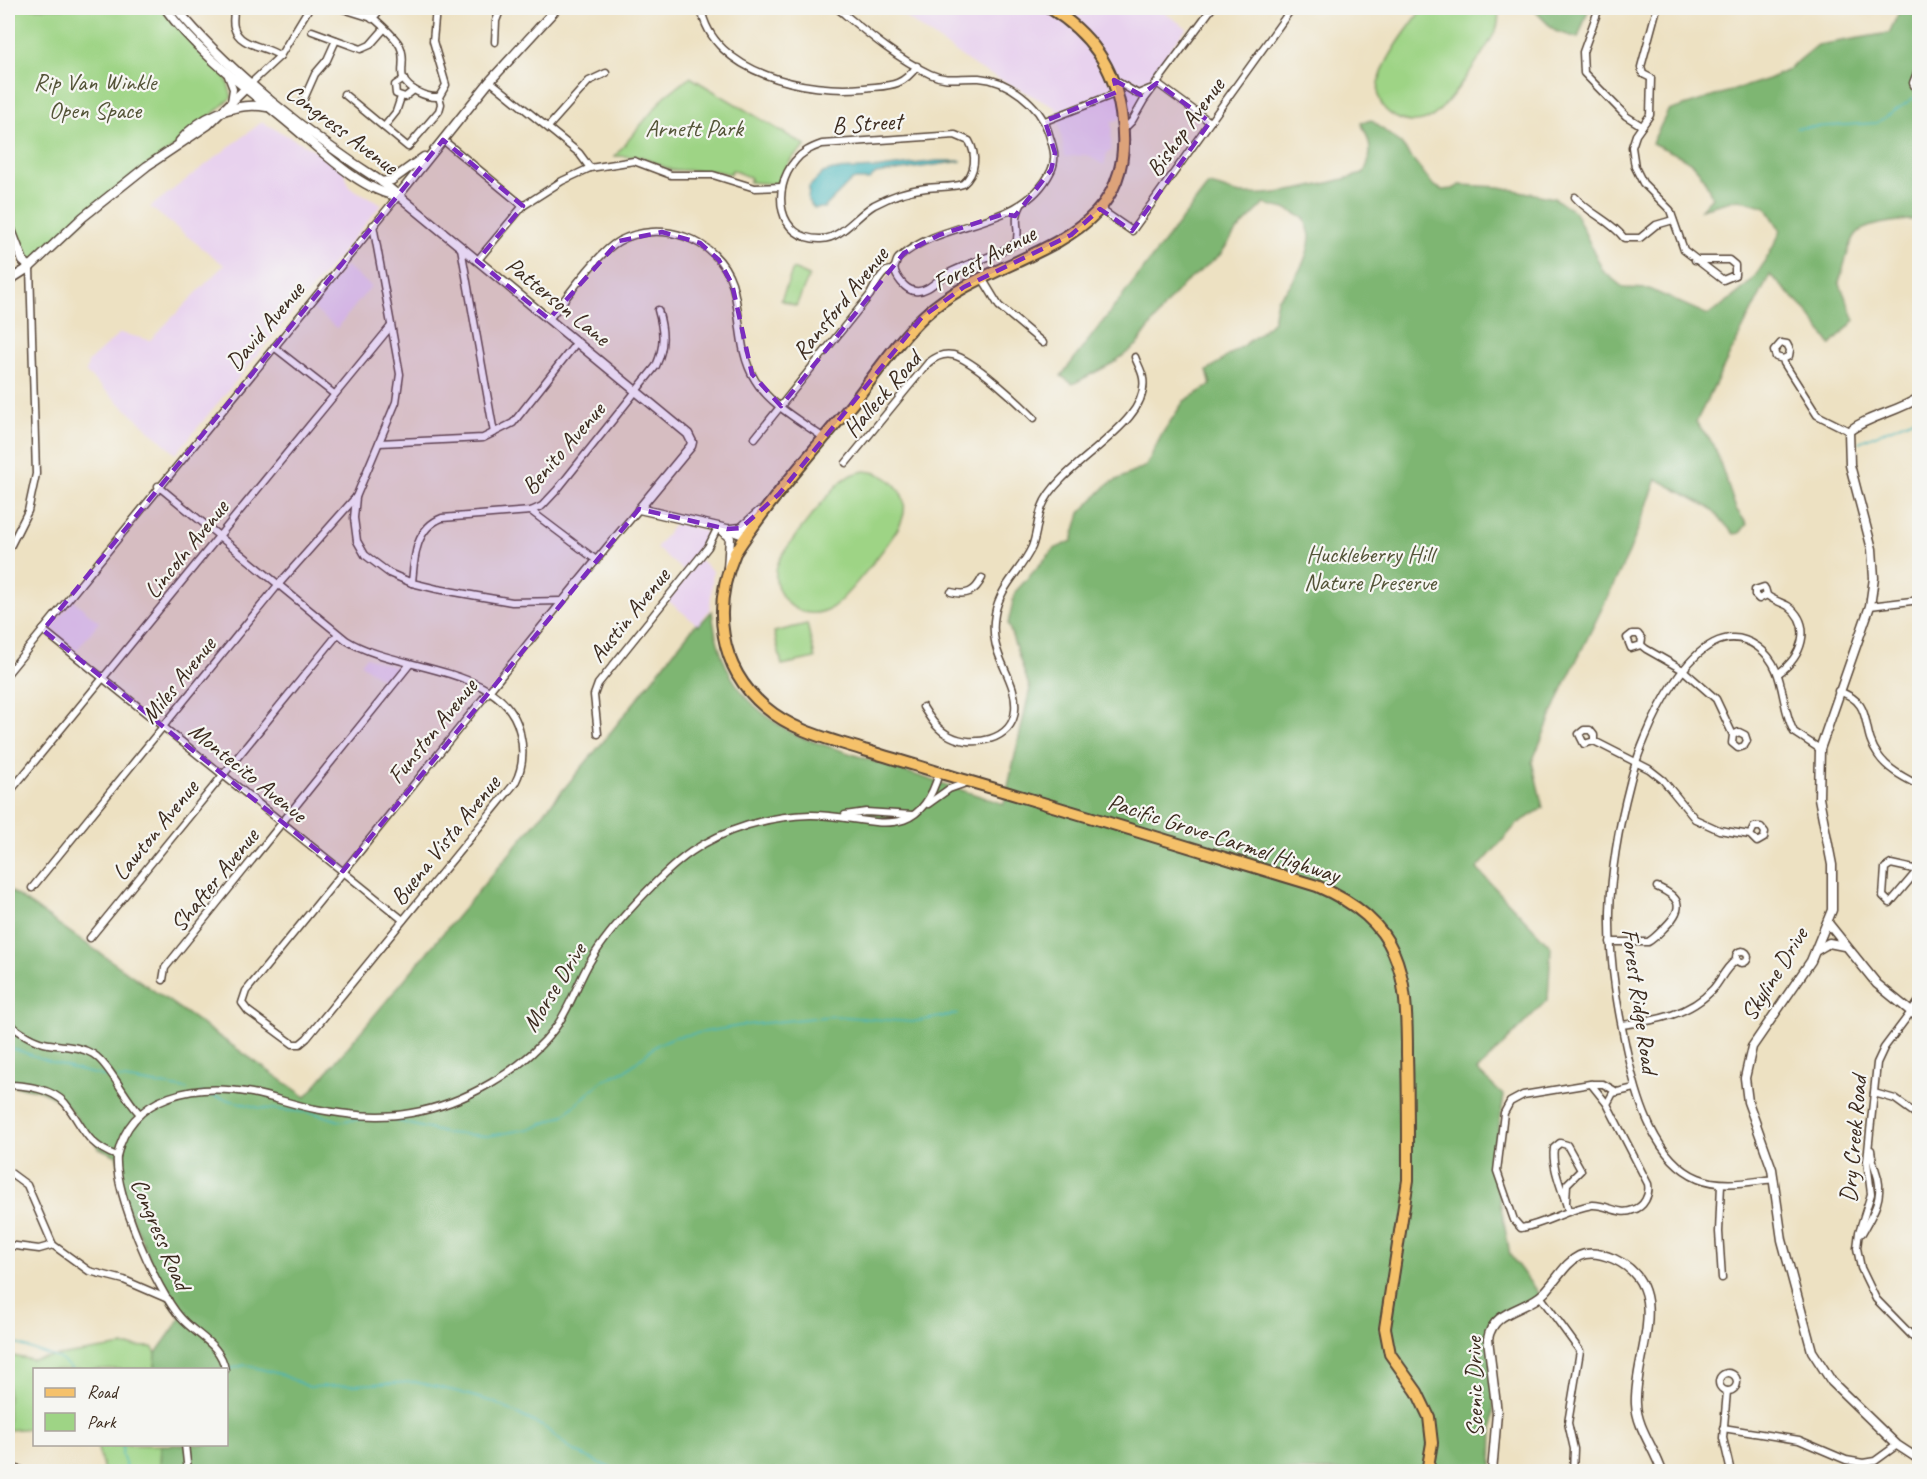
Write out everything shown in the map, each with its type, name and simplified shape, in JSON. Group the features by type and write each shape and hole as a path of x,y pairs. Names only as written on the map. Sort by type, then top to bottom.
{"main road":[{"name":"Forest Avenue","path":"721,600 728,569 746,536 922,317 941,301 982,278 1057,244 1082,228 1100,209 1114,186 1124,157 1124,129 1114,80 1098,49 1076,26 1050,8"},
{"name":"Pacific Grove-Carmel Highway","path":"721,600 724,636 734,665 751,692 777,717 807,732 1317,886 1356,907 1383,934 1394,951 1405,988 1408,1161 1385,1328 1390,1354 1417,1392 1429,1417 1432,1443 1427,1472"}],"street":[{"name":"Congress Avenue","path":"165,8 224,71 382,182 398,196"},
{"name":"Congress Avenue","path":"176,8 270,108 353,176 387,195 398,196"},
{"path":"8,281 30,267 82,217 176,146 198,133 280,56 309,8"},
{"path":"340,8 372,19"},
{"path":"360,8 395,38 403,53 404,79 414,90 439,97"},
{"path":"372,19 382,8"},
{"path":"344,94 408,147 439,111 441,104 439,97 446,81 433,41 436,8"},
{"path":"495,42 496,21 501,8"},
{"name":"David Avenue","path":"8,673 490,81 557,8"},
{"path":"701,8 710,31 728,51 762,73 797,85 846,90 899,84 917,66"},
{"name":"Ransford Avenue","path":"755,438 870,295 881,277 894,268 900,256 928,240 1004,214 1023,203 1047,177 1055,159 1045,121 1029,101 996,82 981,78 948,80 917,66 837,8"},
{"path":"1124,129 1212,8"},
{"path":"1599,8 1583,52 1584,74 1626,116 1642,126"},
{"path":"1658,8 1641,67 1643,74 1651,78 1650,115 1633,142 1632,158 1640,178 1667,206 1680,244 1695,260 1723,280 1735,274 1735,265 1729,260 1695,260"},
{"path":"235,9 233,26 238,37 249,44 268,48 280,56"},
{"name":"Bishop Avenue","path":"1100,209 1132,231 1290,10"},
{"path":"312,31 356,49 365,48 384,29"},
{"path":"303,100 315,74 327,60 336,40"},
{"path":"1920,68 1914,83 1920,94"},
{"path":"224,71 232,82 231,102"},
{"path":"548,127 589,81 606,73"},
{"path":"404,79 394,87 396,94 401,97 410,95 414,90"},
{"path":"1114,80 1138,94 1157,83"},
{"path":"490,81 579,153 590,168"},
{"path":"1157,83 1210,122"},
{"path":"1045,121 1117,93"},
{"path":"384,127 398,107 401,97"},
{"path":"216,116 244,106 270,108"},
{"name":"B Street","path":"961,136 969,141 974,161 966,182 956,186 917,190 886,200 867,209 831,238 810,239 793,232 785,219 782,187 794,162 806,151 822,144 961,136"},
{"path":"443,140 523,206"},
{"path":"382,182 392,180 435,150"},
{"path":"477,261 523,206 562,181 590,168 634,160 671,175 713,175 755,188 782,187"},
{"name":"Patterson Lane","path":"398,196 636,390 692,440"},
{"path":"1575,196 1594,216 1618,229 1624,238 1640,238 1656,225 1673,220"},
{"path":"894,268 898,277 908,288 920,291 956,269 1012,246 1017,239 1015,216 1023,203"},
{"path":"1004,214 1010,217 1015,225"},
{"path":"8,222 24,261 30,267 36,474 28,511 8,551"},
{"path":"373,225 392,326 400,388 380,443 356,497 354,518 360,548 377,566 412,583 506,601 562,601"},
{"path":"549,319 600,258 619,241 650,233 682,235 707,249 728,274 747,363 762,390 824,438"},
{"path":"461,248 494,433"},
{"path":"982,278 999,306 1043,343"},
{"name":"Benito Avenue","path":"412,583 417,547 430,524 442,518 531,511 542,506 557,490 661,355 664,334 658,310"},
{"name":"Lincoln Avenue","path":"8,794 392,326"},
{"path":"380,443 483,438 494,433 513,423 577,342"},
{"path":"274,347 334,394"},
{"name":"Halleck Road","path":"846,463 927,363 941,356 960,358 1010,395 1034,418"},
{"path":"923,706 937,727 960,740 990,739 1006,731 1011,725 1015,698 994,641 994,622 999,599 1031,549 1043,505 1052,488 1068,471 1113,435 1136,403 1143,380 1135,357"},
{"path":"1783,359 1817,415 1854,433 1862,430 1880,414 1910,404 1920,397"},
{"name":"Skyline Drive","path":"1850,431 1850,465 1874,564 1870,606 1820,749 1819,798 1832,865 1832,910 1817,950 1756,1039 1746,1068 1749,1102 1766,1148 1774,1179 1782,1240 1812,1351 1832,1382 1897,1445 1920,1460"},
{"name":"Funston Avenue","path":"286,1041 248,1011 242,1003 242,997 690,446 692,440"},
{"name":"Buena Vista Avenue","path":"158,486 338,634 359,647 472,682 490,690 509,707 517,720 522,748 518,777 307,1038 296,1044 286,1041"},
{"path":"723,528 741,528 772,496 779,494"},
{"name":"Miles Avenue","path":"32,888 278,585 356,497"},
{"path":"639,509 723,528 746,536"},
{"path":"531,511 596,560"},
{"path":"723,528 730,538 728,569"},
{"name":"Austin Avenue","path":"598,734 594,699 598,684 723,528"},
{"path":"951,592 969,593 977,588 982,578"},
{"path":"1767,595 1791,608 1801,621 1804,632 1798,653 1779,673"},
{"path":"1870,606 1920,600"},
{"name":"Montecito Avenue","path":"43,630 403,920"},
{"name":"Lawton Avenue","path":"90,938 338,634"},
{"name":"Forest Ridge Road","path":"1774,1179 1721,1184 1692,1175 1671,1158 1650,1125 1635,1088 1622,1025 1610,942 1611,892 1617,833 1636,765 1653,722 1683,670 1693,656 1704,648 1727,639 1757,646 1779,673 1791,726 1798,736 1820,749"},
{"path":"1641,645 1683,670 1716,699 1733,735"},
{"path":"1920,649 1920,664"},
{"name":"Shafter Avenue","path":"163,980 165,968 410,664"},
{"path":"1839,691 1854,696 1859,702 1869,739 1879,757 1893,771 1920,786"},
{"path":"1594,741 1636,765 1649,769 1663,780 1695,819 1719,830 1750,835"},
{"path":"925,806 939,773"},
{"name":"Morse Drive","path":"139,1113 165,1097 204,1090 246,1092 312,1108 375,1116 410,1113 452,1101 511,1069 543,1042 564,1014 585,969 603,941 665,874 691,852 725,834 760,822 793,816 835,816 866,812 914,814 953,786 972,782"},
{"path":"1891,864 1919,869 1895,901 1886,902 1882,896 1886,866 1891,864"},
{"path":"1610,942 1648,942 1672,920 1678,911 1677,902 1671,893 1657,887"},
{"path":"1832,910 1846,947"},
{"path":"1828,923 1877,984 1920,1019"},
{"path":"1817,950 1829,943 1846,947"},
{"path":"1622,1025 1653,1020 1692,1005 1709,993 1737,960"},
{"name":"Dry Creek Road","path":"1920,1000 1881,1053 1867,1161 1871,1194 1858,1239 1858,1259 1870,1289 1880,1305 1920,1344"},
{"path":"8,1023 39,1042 79,1048 92,1054 104,1064 120,1091 139,1113 126,1130 117,1156"},
{"path":"1590,1084 1607,1104 1645,1177 1649,1193 1641,1205 1632,1211 1620,1211 1596,1205 1568,1210 1521,1228 1514,1220 1497,1170 1504,1113 1510,1102 1523,1095 1590,1084 1602,1084 1617,1092"},
{"name":"Congress Road","path":"8,1085 30,1087 59,1098 91,1142 117,1156 117,1174 124,1200 168,1299 181,1318 220,1353 224,1368"},
{"path":"1607,1104 1610,1096 1617,1092 1635,1088"},
{"path":"1874,1093 1894,1099 1920,1117"},
{"path":"1566,1202 1567,1184 1581,1170 1567,1145 1560,1143 1554,1148 1554,1157 1568,1210"},
{"path":"8,1172 27,1185 53,1245 89,1271 124,1280 168,1299"},
{"path":"1721,1184 1719,1232 1722,1278"},
{"path":"8,1245 39,1249 53,1245"},
{"name":"Scenic Drive","path":"1492,1472 1497,1419 1489,1333 1500,1317 1540,1296 1571,1261 1585,1253 1599,1253 1628,1266 1635,1273 1644,1298 1648,1326 1636,1388 1637,1411 1662,1472"},
{"path":"1540,1296 1580,1351 1568,1424 1574,1449 1573,1472"},
{"path":"1727,1391 1723,1428 1724,1450 1731,1472"},
{"path":"1723,1428 1799,1440 1846,1460 1863,1463 1875,1461 1897,1445"},
{"path":"185,1446 188,1472"},
{"path":"8,1467 29,1472"}],"highlighted area":[{"path":"1114,80 1141,95 1157,83 1210,122 1132,231 1100,209 1071,235 964,287 922,317 779,494 741,528 727,529 639,509 343,871 43,630 443,140 523,206 477,261 549,319 619,241 662,232 700,243 719,260 732,284 752,374 781,406 904,253 939,235 1004,214 1015,216 1051,170 1055,153 1045,121 1117,92"}],"shaded area":[{"path":"892,8 1157,8 1187,28 1174,43 1131,114 1112,122 1111,151 1107,153 1104,165 1086,155 1065,157 1056,108 978,68"},
{"path":"262,122 335,161 344,169 349,187 382,204 176,454 86,373 88,362 120,333 150,340 224,265 150,207"},
{"path":"346,266 371,286 337,328 312,308"},
{"path":"676,522 705,531 707,542 697,557 713,571 710,609 698,625 666,599 686,573 656,548"},
{"path":"73,600 99,622 76,651 52,628"},
{"path":"366,657 399,668 400,671 389,684 361,664"}],"green space":[{"name":"Rip Van Winkle Open Space","path":"8,8 165,8 224,71 232,97 176,146 147,166 30,267 8,222"},
{"path":"1423,8 1498,8 1499,16 1496,30 1484,50 1446,103 1430,118 1408,122 1395,117 1383,106 1378,93 1386,63"},
{"path":"1532,8 1589,8 1578,38 1555,31"},
{"name":"Huckleberry Hill Nature Preserve","path":"1901,8 1919,8 1919,219 1875,225 1860,231 1855,236 1839,282 1855,320 1831,345 1807,311 1770,275 1696,422 1714,445 1736,509 1747,524 1740,533 1734,534 1710,508 1657,479 1629,553 1563,688 1532,762 1543,808 1517,824 1477,869 1551,947 1548,999 1477,1071 1504,1096 1493,1164 1510,1255 1540,1296 1509,1312 1489,1333 1494,1377 1492,1471 160,1471 161,1446 228,1446 228,1368 155,1368 156,1353 181,1318 166,1296 124,1200 117,1156 99,1148 66,1104 39,1090 8,1085 8,889 306,1097 603,742 696,624 699,625 712,611 721,652 737,685 748,699 778,725 797,736 1004,804 1030,689 1008,624 1015,592 1054,549 1072,541 1080,513 1108,484 1146,466 1162,434 1184,401 1211,385 1207,371 1259,334 1273,321 1277,299 1294,279 1307,254 1310,237 1305,219 1289,210 1264,204 1235,233 1220,255 1184,284 1137,345 1113,363 1073,384 1061,376 1208,185 1239,194 1274,193 1363,174 1369,161 1370,148 1361,123 1371,120 1401,144 1433,185 1442,190 1453,189 1460,185 1500,187 1554,198 1575,212 1603,271 1624,288 1649,289 1708,315 1734,297 1752,280 1766,260 1781,231 1766,207 1738,199 1701,209 1712,197 1702,175 1690,162 1652,143 1668,111 1768,79 1786,71 1818,45 1889,33"},
{"name":"Arnett Park","path":"690,77 806,146 792,158 776,184 749,182 751,178 732,170 730,174 716,171 671,170 642,157 615,156 665,96"},
{"path":"793,269 809,276 796,306 781,300"},
{"path":"864,471 881,475 896,486 904,501 902,520 881,552 838,603 820,612 800,611 787,602 778,588 776,571 778,563 798,533 837,486 855,473"},
{"path":"807,624 815,658 782,665 774,632"},
{"path":"123,1346 152,1347 156,1353 155,1368 33,1368 33,1428 8,1430 8,1355 32,1360"},
{"path":"97,1446 161,1446 160,1471 104,1471"}],"water":[{"path":"937,161 962,161 876,174 869,180 852,180 824,208 814,208 808,201 809,187 823,173 833,170 880,168"}],"waterway":[{"path":"1796,128 1877,123 1915,97"},
{"path":"1859,442 1920,416"},
{"path":"389,1119 445,1133 488,1136 534,1128 564,1115 602,1081 628,1069 658,1044 675,1037 745,1025 833,1016 912,1022 957,1014"},
{"path":"8,1047 71,1068 110,1077"},
{"path":"118,1078 187,1089"},
{"path":"201,1093 260,1108 314,1113 340,1121 363,1119"},
{"path":"8,1341 60,1359 71,1368"},
{"path":"228,1369 245,1365 280,1374 309,1387 415,1382 455,1391 493,1402 544,1427 572,1450 619,1472"},
{"path":"123,1446 122,1455 128,1472"}]}
